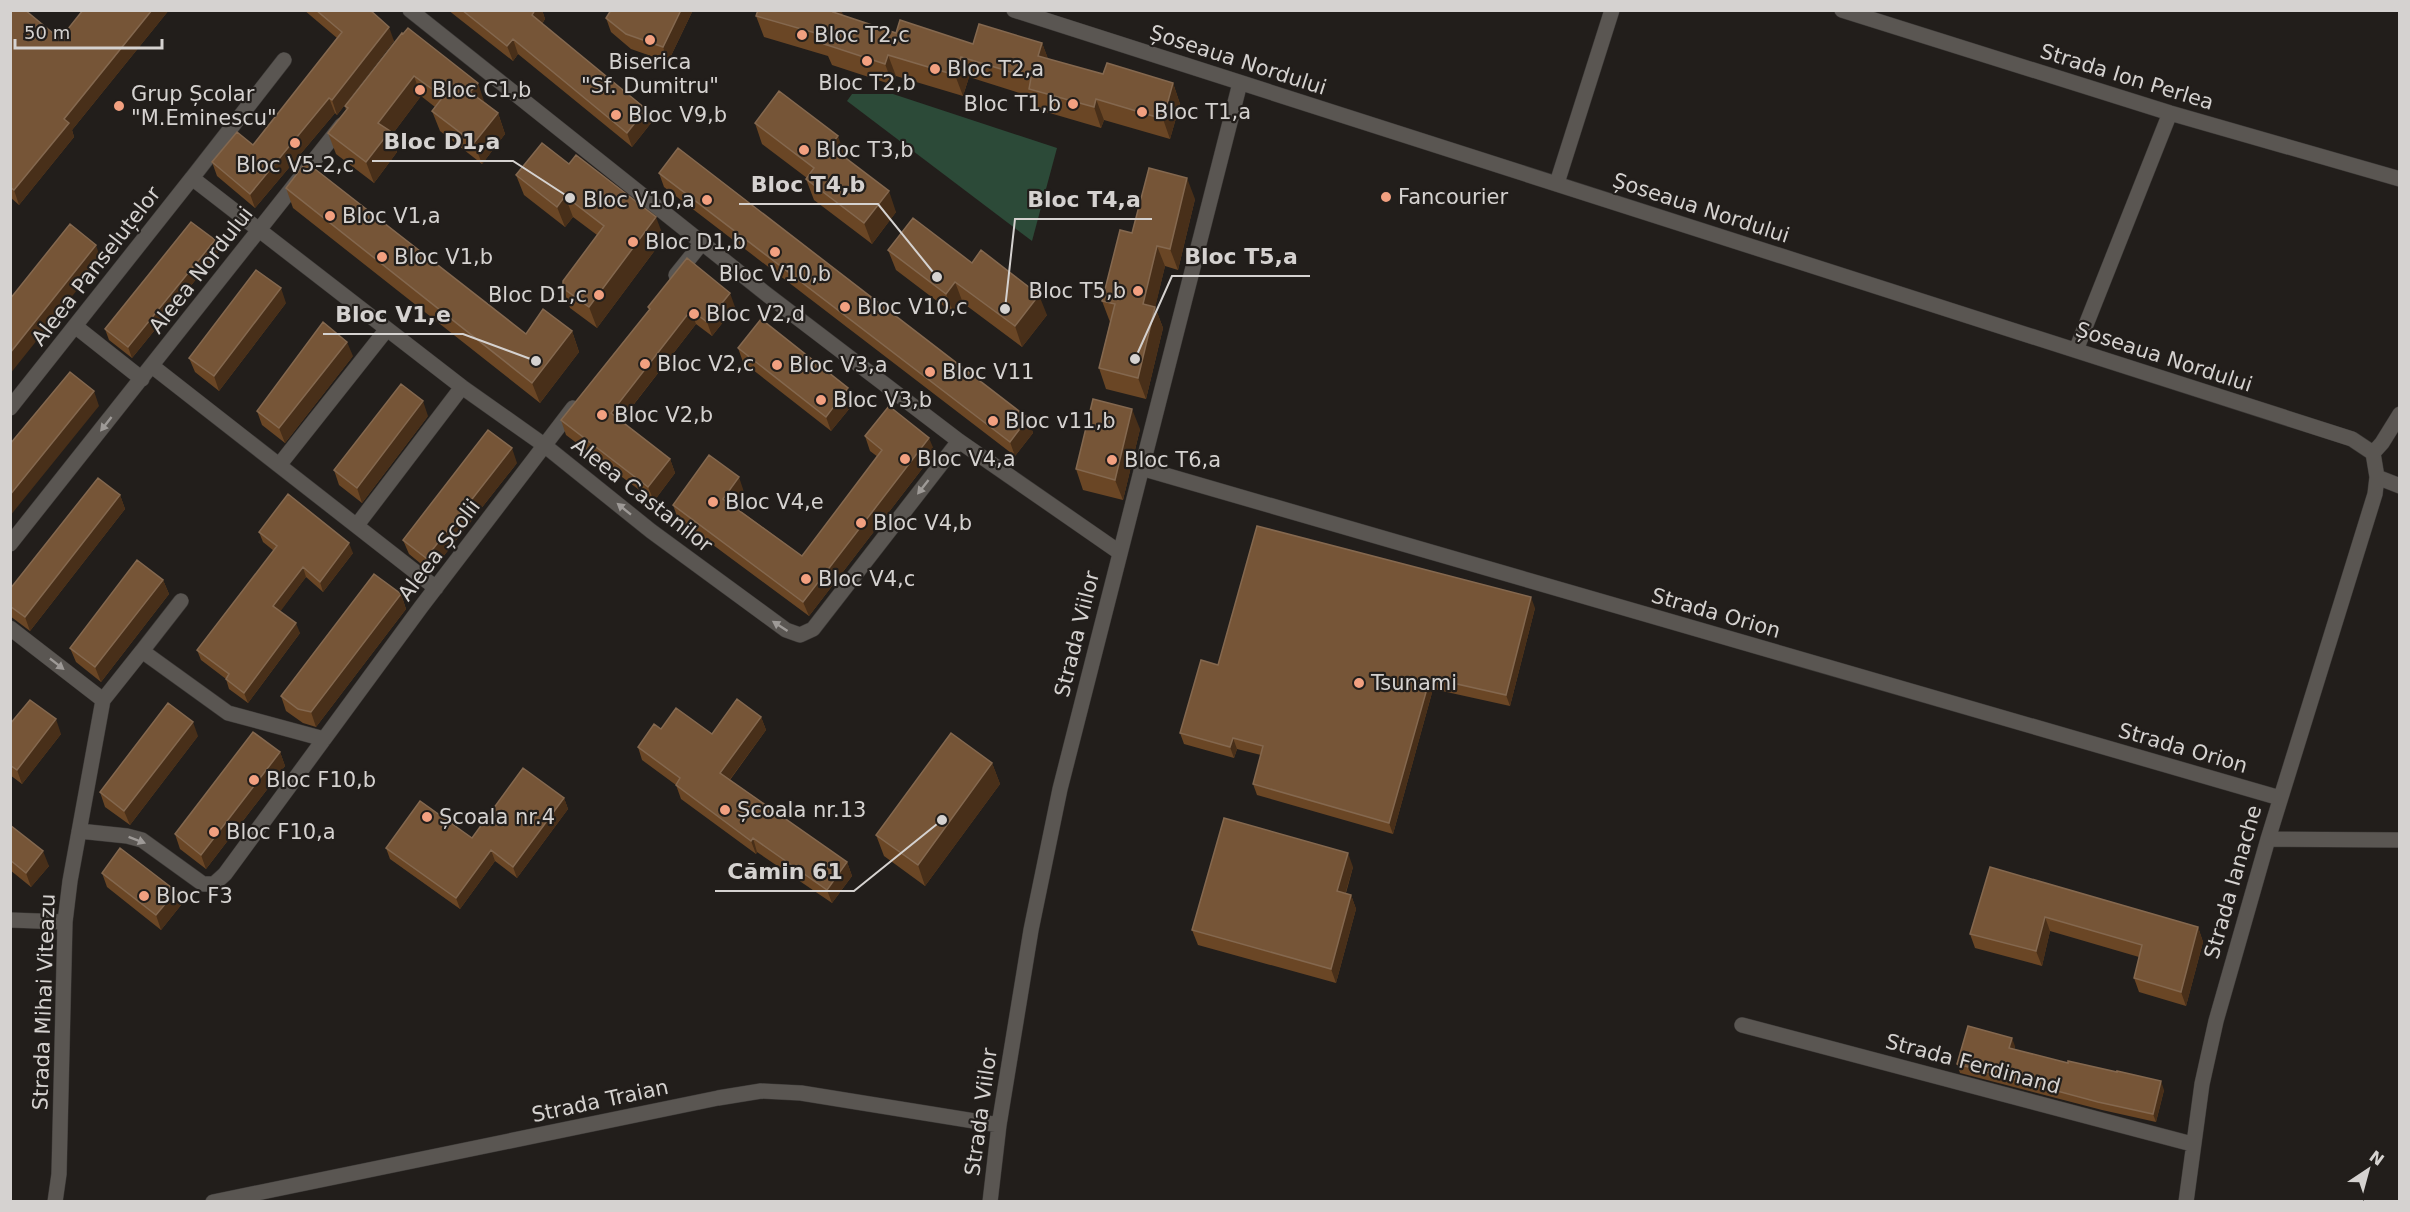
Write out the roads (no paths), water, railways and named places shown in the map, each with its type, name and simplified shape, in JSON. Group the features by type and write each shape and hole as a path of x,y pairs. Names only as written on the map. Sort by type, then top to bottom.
{"street":[{"path":"410,10 419,26 701,244 959,441 1119,552"},
{"name":"Șoseaua Nordului","path":"1014,10 2352,439 2373,453"},
{"path":"1557,183 1612,10"},
{"name":"Strada Ion Perlea","path":"1842,10 2170,113 2400,179"},
{"name":"Aleea Panseluțelor","path":"10,408 284,60"},
{"name":"Strada Viilor","path":"990,1202 999,1125 1031,930 1060,789 1240,83"},
{"path":"2076,350 2170,113"},
{"name":"Aleea Nordului","path":"10,544 349,116"},
{"path":"192,178 260,230"},
{"name":"Aleea Castanilor","path":"260,230 462,387 544,445 651,531 786,630 800,635 813,629 959,441"},
{"path":"666,288 701,244"},
{"path":"75,326 142,379"},
{"path":"280,464 387,329"},
{"path":"152,366 436,588"},
{"path":"357,525 462,387"},
{"name":"Aleea Școlii","path":"79,831 127,836 142,840 203,884 214,884 225,874 436,588 581,398"},
{"path":"2373,453 2400,414"},
{"name":"Strada Ianache","path":"2186,1202 2192,1144 2216,1021 2280,798 2375,494 2377,477 2373,453"},
{"name":"Strada Orion","path":"1141,468 2280,798"},
{"path":"2377,477 2400,486"},
{"path":"10,628 103,700 181,601"},
{"path":"142,651 228,713 324,739"},
{"name":"Strada Mihai Viteazu","path":"55,1202 59,1174 65,922 70,881 103,700"},
{"path":"2268,839 2400,840"},
{"path":"10,920 65,922"},
{"name":"Strada Ferdinand","path":"1742,1025 2192,1144"},
{"name":"Strada Traian","path":"213,1202 761,1091 801,1092 999,1125"}],"place":[{"name":"Bloc T2,c","path":"802,35"},
{"name":"Biserica \"Sf. Dumitru\"","path":"650,40"},
{"name":"Bloc T2,b","path":"867,61"},
{"name":"Bloc T2,a","path":"935,69"},
{"name":"Bloc C1,b","path":"420,90"},
{"name":"Bloc T1,b","path":"1073,104"},
{"name":"Grup Școlar \"M.Eminescu\"","path":"119,106"},
{"name":"Bloc T1,a","path":"1142,112"},
{"name":"Bloc V9,b","path":"616,115"},
{"name":"Bloc V5-2,c","path":"295,143"},
{"name":"Bloc T3,b","path":"804,150"},
{"name":"Fancourier","path":"1386,197"},
{"name":"Bloc D1,a","path":"570,198"},
{"name":"Bloc V10,a","path":"707,200"},
{"name":"Bloc V1,a","path":"330,216"},
{"name":"Bloc D1,b","path":"633,242"},
{"name":"Bloc V10,b","path":"775,252"},
{"name":"Bloc V1,b","path":"382,257"},
{"name":"Bloc T4,b","path":"937,277"},
{"name":"Bloc T5,b","path":"1138,291"},
{"name":"Bloc D1,c","path":"599,295"},
{"name":"Bloc V10,c","path":"845,307"},
{"name":"Bloc T4,a","path":"1005,309"},
{"name":"Bloc V2,d","path":"694,314"},
{"name":"Bloc T5,a","path":"1135,359"},
{"name":"Bloc V1,e","path":"536,361"},
{"name":"Bloc V2,c","path":"645,364"},
{"name":"Bloc V3,a","path":"777,365"},
{"name":"Bloc V11","path":"930,372"},
{"name":"Bloc V3,b","path":"821,400"},
{"name":"Bloc V2,b","path":"602,415"},
{"name":"Bloc v11,b","path":"993,421"},
{"name":"Bloc V4,a","path":"905,459"},
{"name":"Bloc T6,a","path":"1112,460"},
{"name":"Bloc V4,e","path":"713,502"},
{"name":"Bloc V4,b","path":"861,523"},
{"name":"Bloc V4,c","path":"806,579"},
{"name":"Tsunami","path":"1359,683"},
{"name":"Bloc F10,b","path":"254,780"},
{"name":"Școala nr.13","path":"725,810"},
{"name":"Școala nr.4","path":"427,817"},
{"name":"Cămin 61","path":"942,820"},
{"name":"Bloc F10,a","path":"214,832"},
{"name":"Bloc F3","path":"144,896"}]}
